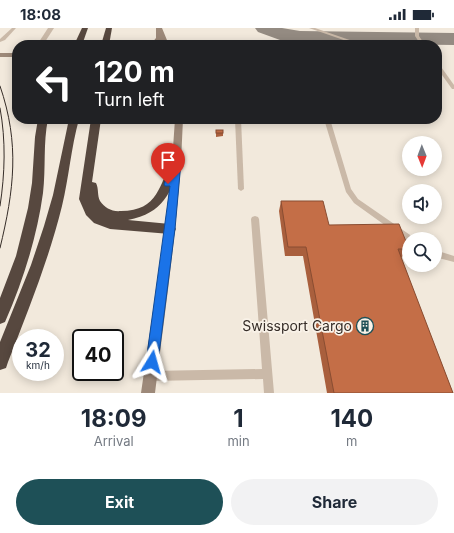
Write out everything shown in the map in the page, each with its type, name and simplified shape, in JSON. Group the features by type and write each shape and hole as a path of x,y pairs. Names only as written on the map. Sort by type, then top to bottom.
{"highway":[{"path":"80,40 85,28"},
{"path":"109,28 109,40"},
{"path":"111,40 114,34 112,28"},
{"path":"0,317 17,274 30,228 37,193 40,159 38,124"},
{"path":"0,362 45,244 56,206 66,149 73,124"},
{"path":"95,124 85,199 88,209 93,216 110,224 170,229"},
{"path":"90,162 93,194 96,205 104,212 115,216 138,214 156,204 164,194 177,162"}],"street":[{"path":"43,40 50,28"},
{"path":"157,40 159,38 159,29"},
{"path":"159,29 164,40"},
{"path":"0,55 12,55"},
{"path":"148,393 170,229 177,162 178,124"}],"lane":[{"path":"0,41 4,39 14,28"},
{"path":"311,28 347,40"},
{"path":"417,28 417,36 419,40"},
{"path":"442,74 454,88"},
{"path":"238,124 241,189"},
{"path":"328,124 348,190 356,201 402,233"},
{"path":"255,218 269,393"},
{"path":"442,255 454,259"},
{"path":"150,376 268,374"}],"building":[{"path":"216,130 223,130 223,133 216,133"},
{"name":"Swissport Cargo","path":"281,201 323,201 329,225 399,224 402,232 402,249 398,249 402,259 402,272 407,272 453,393 334,393 306,247 288,247"}],"taxiway":[{"path":"264,28 287,36 300,37 454,39"}],"tram line":[{"path":"0,86 10,128 13,167 9,206 0,248"},
{"path":"0,108 4,157 0,206"}],"place":[{"name":"Swissport Cargo","path":"365,326"}],"route":[{"path":"152,362 170,229 177,162 168,184"}]}
